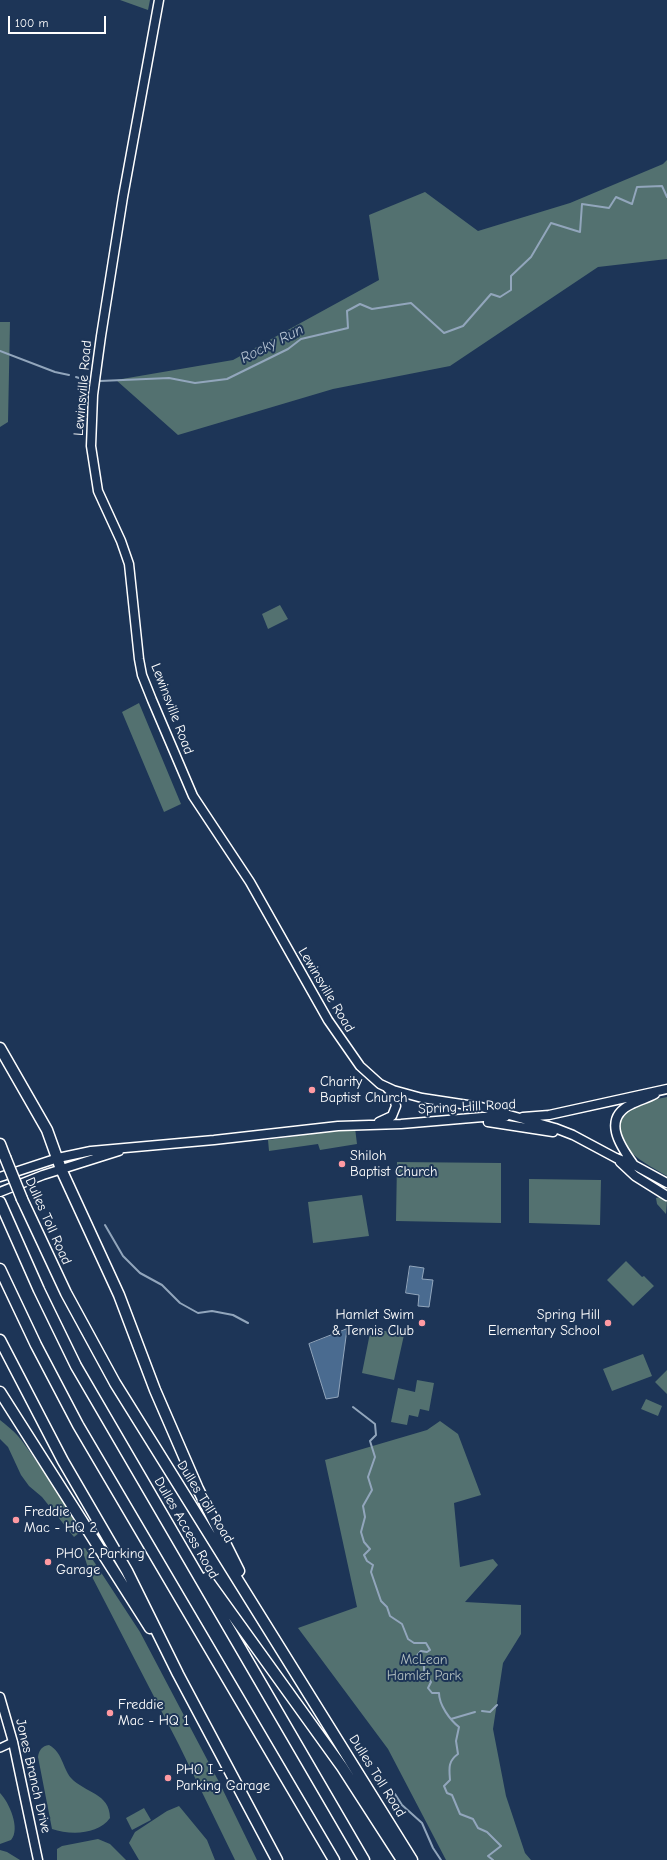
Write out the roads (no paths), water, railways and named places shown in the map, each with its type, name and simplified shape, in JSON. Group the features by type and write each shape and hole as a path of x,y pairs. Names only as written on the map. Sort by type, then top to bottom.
{"highway":[{"path":"0,1048 47,1130 61,1169 119,1294 155,1390 198,1489 260,1616"},
{"name":"Dulles Toll Road","path":"0,1144 22,1199 66,1293 115,1383 412,1860"},
{"name":"Dulles Access Road","path":"1,1204 39,1290 76,1366 364,1860"},
{"path":"0,1270 39,1351 85,1436 334,1860"},
{"path":"0,1340 53,1442 127,1571 178,1674 277,1860"},
{"path":"0,1392 178,1674"},
{"path":"163,1515 342,1767 402,1860"}],"main road":[{"name":"Lewinsville Road","path":"159,0 146,67 101,336 93,395 91,446 98,491 121,541 129,564 142,675 193,796 250,882 318,1004 351,1056 370,1076 387,1087 422,1098 470,1105 549,1126 573,1135 667,1183"},
{"path":"370,1124 388,1119 395,1111 396,1100 387,1087"},
{"path":"634,1165 618,1142 616,1135 616,1121 619,1114 632,1104 667,1089"},
{"name":"Spring Hill Road","path":"0,1177 58,1158 91,1151 123,1149 338,1126 401,1124 483,1117 516,1117 549,1114 667,1089"},
{"path":"451,1120 494,1122 573,1135"},
{"name":"Spring Hill Road","path":"0,1192 61,1169 105,1157 123,1149"},
{"name":"Lewinsville Road","path":"616,1158 635,1176 667,1196"},
{"path":"657,1190 667,1187"},
{"name":"Jones Branch Drive","path":"0,1697 13,1742 38,1860"}],"street":[{"path":"0,1748 13,1742"}],"water":[{"path":"410,1266 424,1268 422,1279 433,1280 429,1307 418,1306 419,1295 406,1293"},
{"path":"347,1329 338,1397 326,1399 309,1344"}],"waterway":[{"name":"Rocky Run","path":"100,381 169,378 195,383 227,379 288,349 301,339 348,328 347,311 360,304 372,309 411,303 444,333 463,326 491,294 500,297 511,290 511,276 531,257 551,223 580,232 582,204 609,208 616,197 632,204 637,187 662,186 667,197"},
{"name":"Rocky Run","path":"0,351 55,372 69,375"},
{"name":"Rocky Run","path":"76,377 88,381"},
{"path":"105,1225 123,1256 140,1273 162,1285 180,1303 198,1313 212,1311 233,1315 248,1323"},
{"path":"353,1407 375,1424 376,1435 370,1441 375,1457 368,1477 372,1490 363,1506 365,1517 361,1532 364,1542 370,1549 364,1555 367,1561 373,1565 371,1572 381,1601 387,1607 390,1616 402,1624 408,1639 414,1643 426,1643 430,1650 427,1652 421,1651 415,1658 424,1663 424,1672 431,1682 428,1688 432,1693 439,1693 439,1698 446,1712 459,1727 456,1741 458,1754 452,1759 449,1768 450,1780 444,1786 447,1793 452,1795 460,1814 473,1819 478,1828 487,1832 501,1846 488,1856 493,1860"},
{"path":"482,1711 490,1712 497,1705"},
{"path":"451,1719 475,1712"},
{"path":"395,1794 402,1805 422,1823 433,1848 441,1860"}],"place":[{"name":"Charity Baptist Church","path":"312,1090"},
{"name":"Shiloh Baptist Church","path":"342,1164"},
{"name":"Hamlet Swim & Tennis Club","path":"422,1323"},
{"name":"Spring Hill Elementary School","path":"608,1323"},
{"name":"Freddie Mac - HQ 2","path":"16,1520"},
{"name":"PHO 2 Parking Garage","path":"48,1562"},
{"name":"Freddie Mac - HQ 1","path":"110,1713"},
{"name":"PHO I - Parking Garage","path":"168,1778"}],"park label":[{"name":"McLean Hamlet Park","path":"424,1668"}]}
